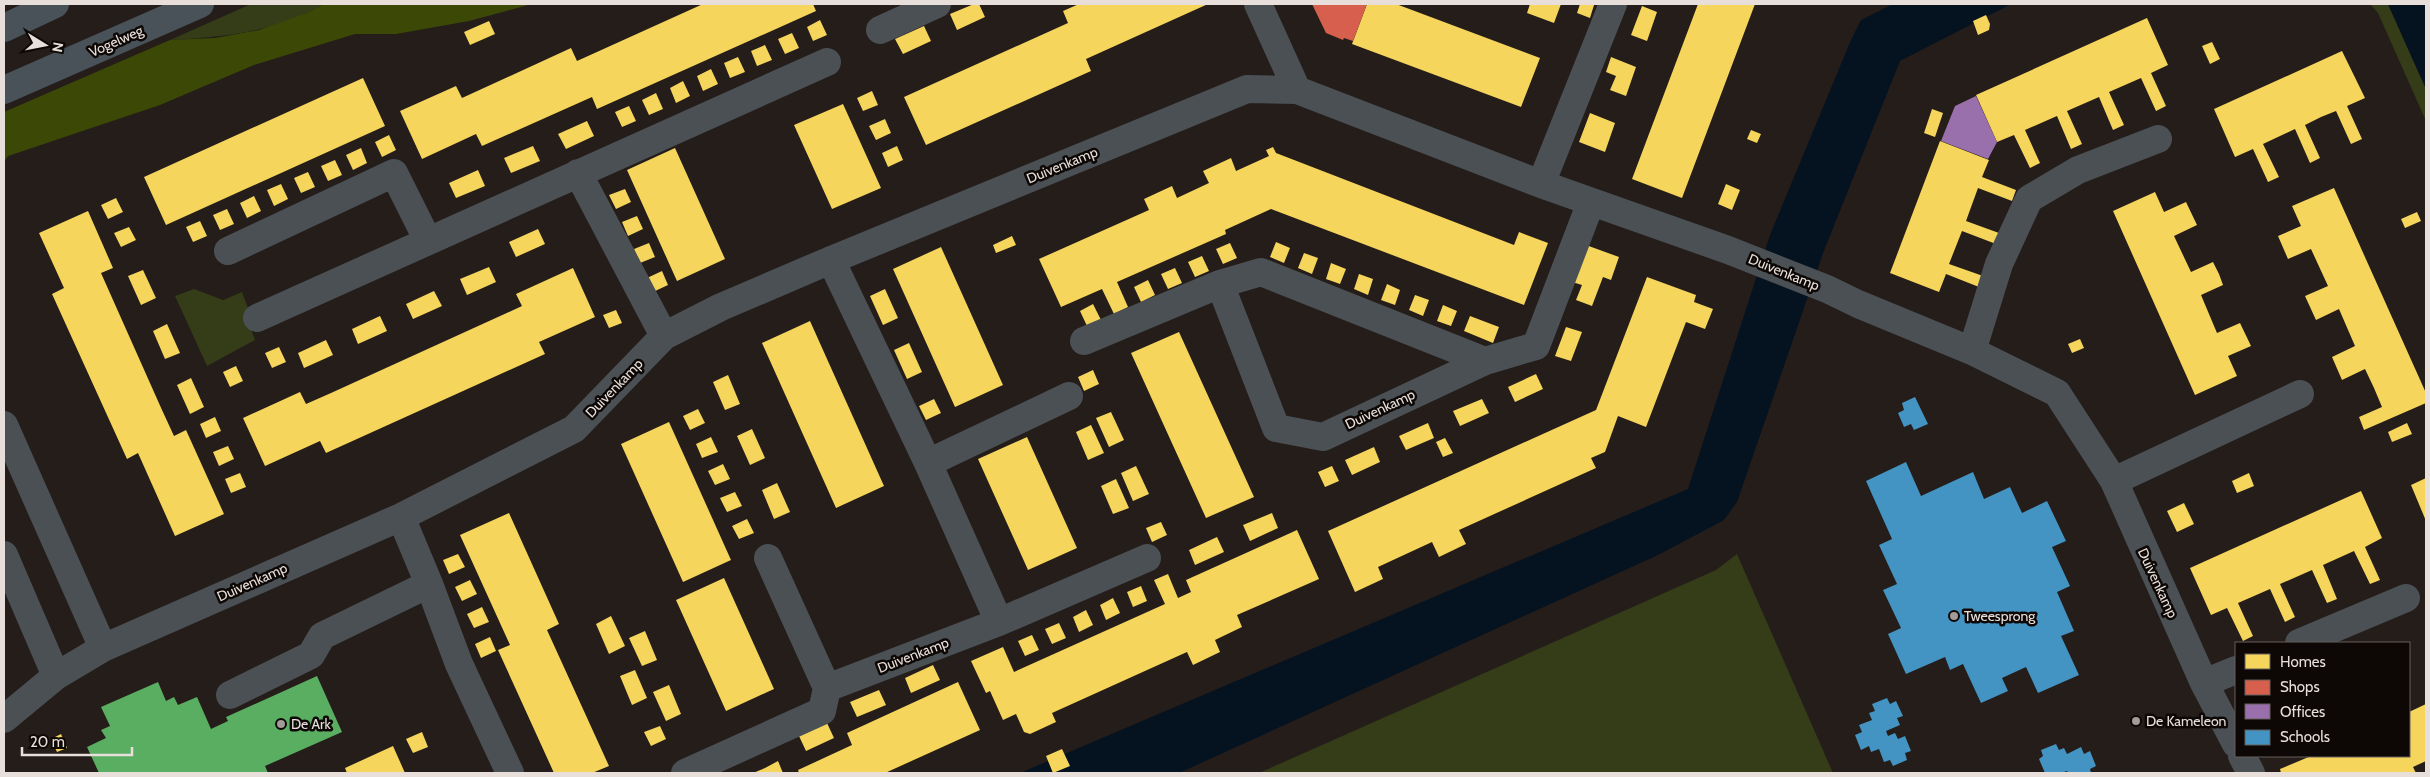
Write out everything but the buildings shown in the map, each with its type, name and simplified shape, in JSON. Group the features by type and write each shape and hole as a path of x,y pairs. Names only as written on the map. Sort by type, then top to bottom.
{"street":[{"path":"4,28 55,4"},
{"name":"Vogelweg","path":"4,90 200,4"},
{"path":"880,30 937,4"},
{"path":"1258,4 1297,90"},
{"path":"1540,184 1613,4"},
{"path":"257,318 827,62"},
{"name":"Duivenkamp","path":"4,719 56,676 104,648 401,517 574,429 664,336 720,308 831,260 1247,89 1297,90 1540,184 1745,257 1827,289 1972,351 2057,393 2114,481 2204,683 2235,742"},
{"path":"1972,351 1999,264 2029,199 2078,170 2158,139"},
{"path":"228,251 394,173 428,241"},
{"path":"578,173 664,336"},
{"name":"Duivenkamp","path":"1220,284 1276,428 1323,436 1485,361 1536,346 1592,202"},
{"path":"831,260 928,463 999,622"},
{"path":"1084,341 1220,284 1262,272 1485,361"},
{"path":"2114,481 2300,394"},
{"path":"928,463 1069,396"},
{"path":"4,425 104,648"},
{"path":"401,517 459,664 510,773"},
{"path":"4,555 56,676"},
{"path":"685,773 822,710 828,688 768,558"},
{"name":"Duivenkamp","path":"828,688 999,622 1147,558"},
{"path":"230,695 311,655 322,636 429,584"},
{"path":"2301,642 2406,598"},
{"path":"2204,683 2235,670"},
{"path":"2243,757 2251,773"}],"green space":[{"path":"251,4 324,4 288,21 269,27 230,35 170,40"},
{"path":"324,4 532,4 469,21 396,34 355,34 254,65 160,105 8,156 4,162 4,112 170,40 215,38 259,30 307,13"},
{"path":"2370,4 2388,4 2426,89 2426,121 2378,13"},
{"path":"194,289 223,300 242,292 252,319 248,321 255,340 207,366 175,296"},
{"path":"1737,554 1833,773 1259,773 1716,570"}],"water":[{"path":"1893,4 2011,4 1900,61 1823,253 1737,502 1724,520 1658,555 1179,773 1020,773 1688,489 1770,235 1851,40 1861,20"},
{"path":"2388,4 2426,4 2426,89"}],"place":[{"name":"Tweesprong","path":"1954,616"},
{"name":"De Kameleon","path":"2136,721"},
{"name":"De Ark","path":"281,724"}]}
